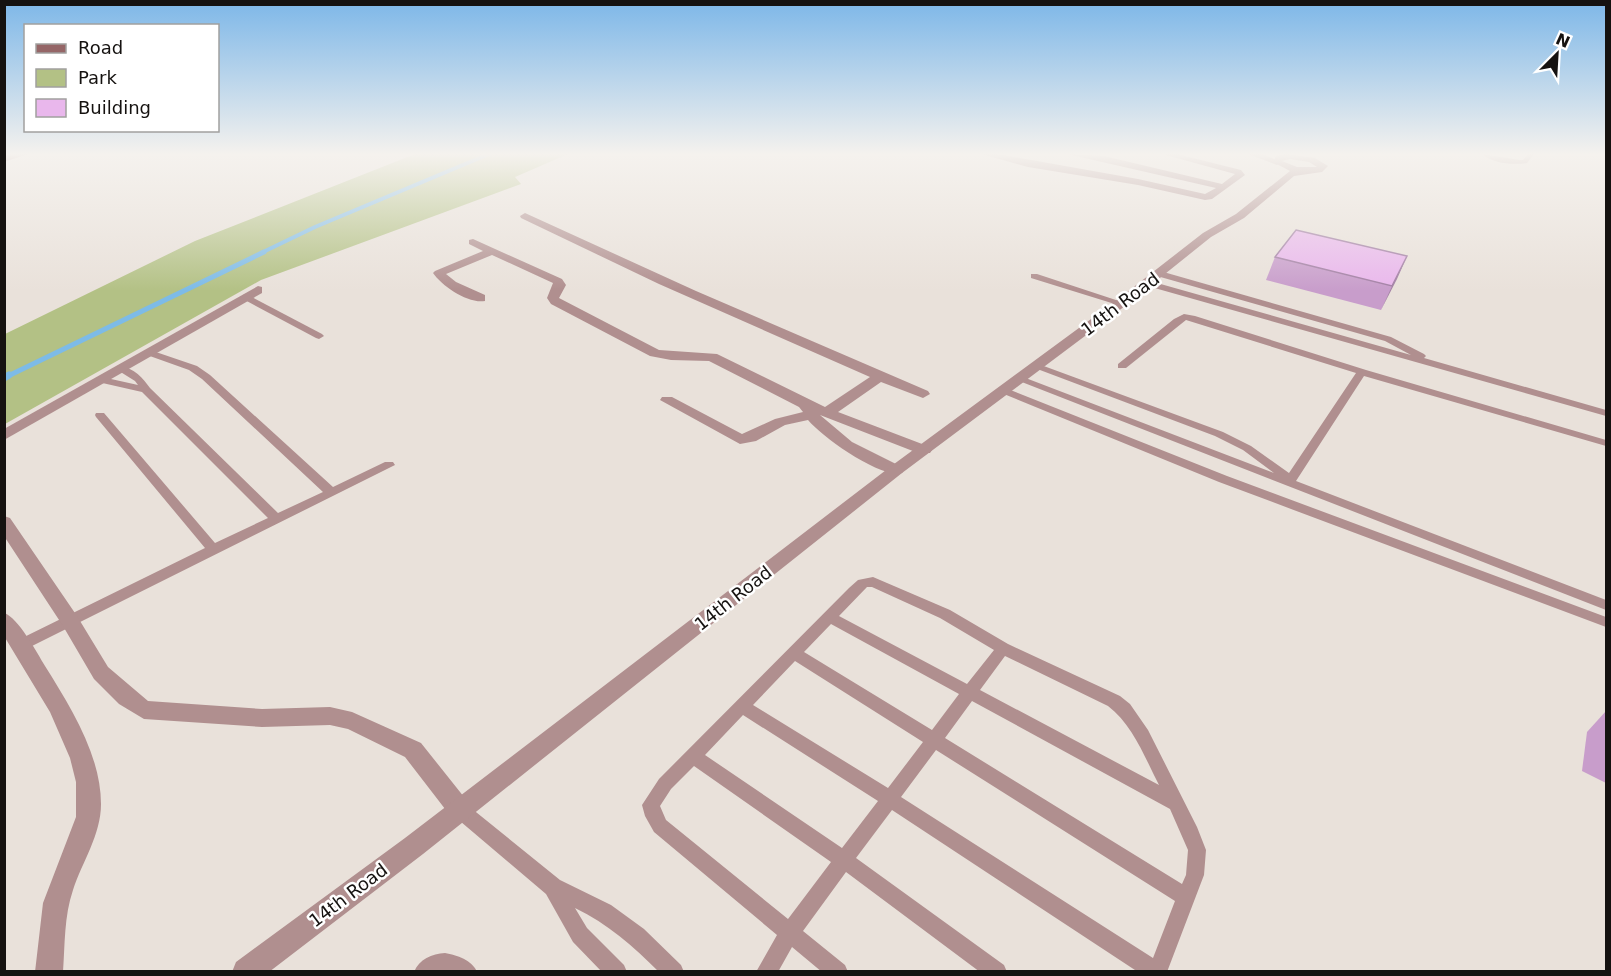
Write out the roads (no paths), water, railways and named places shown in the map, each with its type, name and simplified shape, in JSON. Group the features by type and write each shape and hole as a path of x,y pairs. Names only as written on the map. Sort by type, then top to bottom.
{"street":[{"name":"14th Road","path":"246,972 460,810 896,470 1160,274 1220,225 1231,212 1247,200"},
{"name":"14th Road","path":"1220,225 1240,216 1260,200"},
{"path":"525,216 714,306 748,317 879,377 923,394"},
{"path":"473,242 558,281 558,288 553,298 555,301 655,353 671,356 712,357 814,411 924,450"},
{"path":"481,298 451,283 439,273 492,251"},
{"path":"4,436 252,294"},
{"path":"667,400 740,439 751,438 780,422 814,411 879,377"},
{"path":"814,411 830,436 896,470"},
{"path":"4,522 70,621 100,673 144,710 262,718 330,716 352,721 413,750 460,810"},
{"path":"4,620 66,722 82,759 89,804 82,838 56,902 49,972"}],"lane":[{"path":"1160,274 1388,339 1436,363"},
{"path":"1034,276 1121,303"},
{"path":"1147,283 1606,413"},
{"path":"252,294 320,336"},
{"path":"1221,303 1229,294"},
{"path":"1122,366 1177,321 1187,317 1362,372 1606,443"},
{"path":"150,353 193,368 206,376 332,492"},
{"path":"1037,366 1219,434 1247,448 1290,481"},
{"path":"123,369 139,379 146,390 276,519"},
{"path":"1290,481 1362,372"},
{"path":"1019,379 1606,604"},
{"path":"102,380 146,390"},
{"path":"1003,390 1223,479 1606,622"},
{"path":"100,416 213,549"},
{"path":"21,645 213,549 389,465"},
{"path":"742,706 1157,972 1195,875 1197,850 1177,804 1142,735 1124,709 1102,694 1004,648 945,615 873,582 864,583 830,616 657,792 651,805 660,826 838,972"},
{"path":"830,616 1177,804"},
{"path":"766,972 790,932 1004,648"},
{"path":"794,654 1186,898"},
{"path":"693,756 844,860 997,972"},
{"path":"460,810 553,887 604,912 638,936 674,972"},
{"path":"553,887 580,935 617,972"},
{"path":"424,972 441,963 453,964 467,972"}],"waterway":[{"path":"261,253 380,200"},
{"path":"6,377 264,252"},
{"path":"4,378 9,375"}]}
